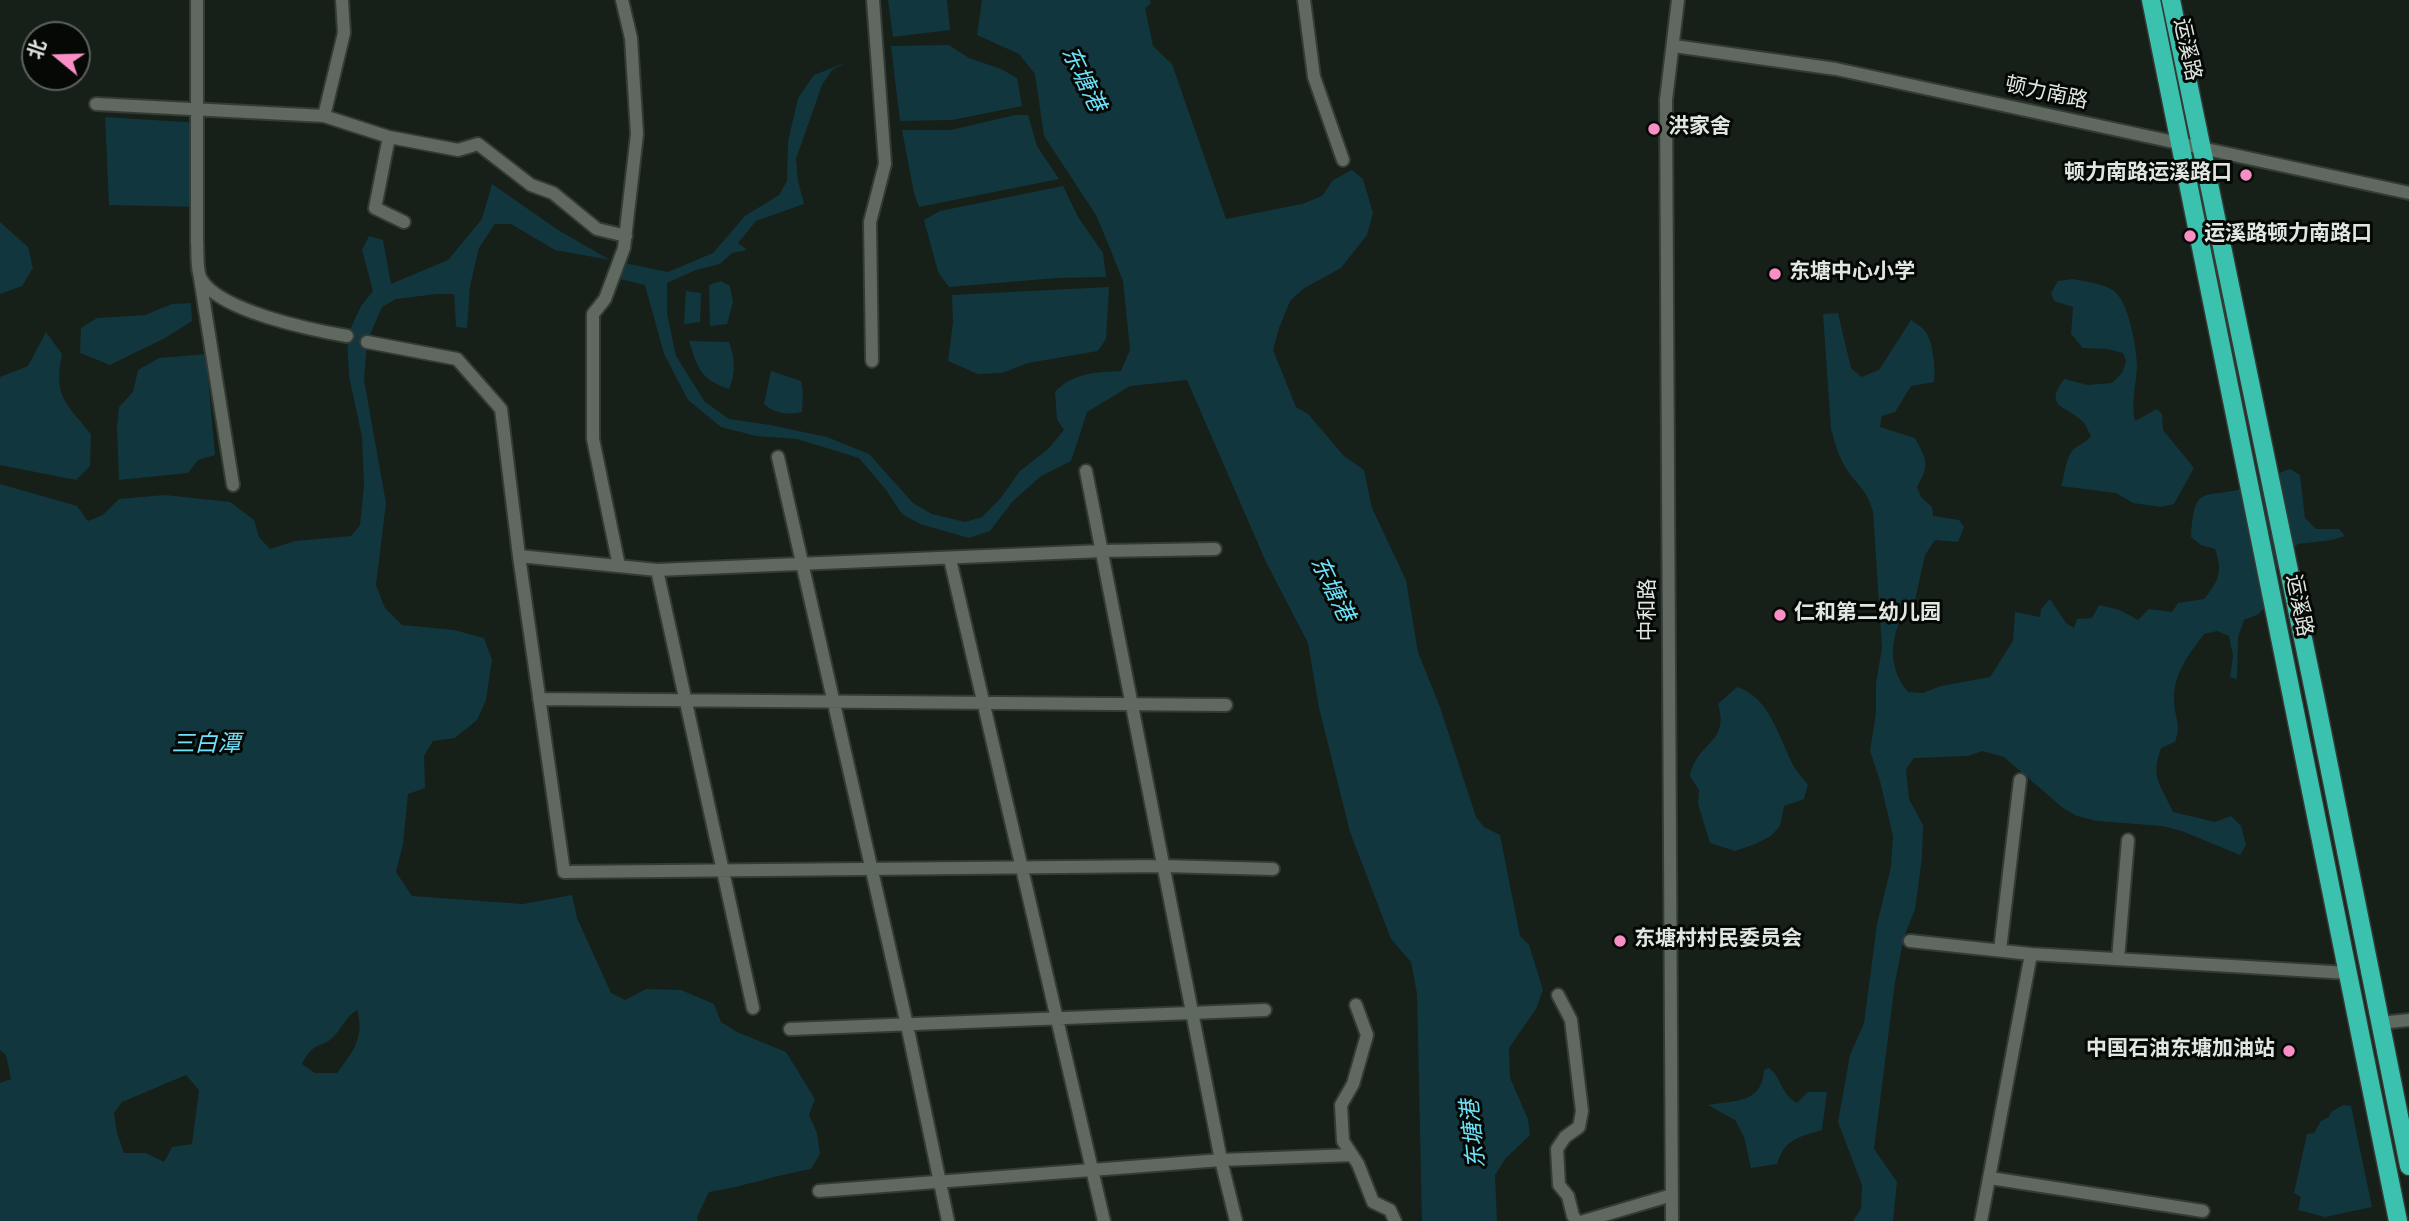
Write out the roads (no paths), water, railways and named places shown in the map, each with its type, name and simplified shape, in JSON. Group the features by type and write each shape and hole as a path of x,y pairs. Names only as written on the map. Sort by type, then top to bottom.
{"highway":[{"name":"运溪路","path":"2151,0 2398,1221"},
{"name":"运溪路","path":"2171,0 2409,1166"}],"street":[{"path":"197,0 196,110 200,278 233,485"},
{"path":"324,116 345,33 342,0"},
{"path":"619,566 593,439 593,314 605,299 624,248 637,135 631,38 622,0"},
{"path":"873,0 885,164 870,222 873,360"},
{"path":"1304,0 1314,77 1343,160"},
{"name":"中和路","path":"1672,1221 1666,100 1678,0"},
{"name":"顿力南路","path":"1674,46 1836,69 2409,193"},
{"path":"96,104 324,116 389,137 458,150 478,144 531,185 552,193 597,229 626,236"},
{"path":"389,137 375,208 404,222"},
{"path":"200,278 218,296 268,317 347,336"},
{"path":"367,342 457,359 502,409 519,556 564,872 1163,866 1273,869"},
{"path":"778,457 907,1025 948,1221"},
{"path":"1086,471 1221,1160 1236,1221"},
{"path":"519,556 657,570 1102,551 1215,549"},
{"path":"950,559 1104,1221"},
{"path":"657,570 753,1009"},
{"path":"539,699 1226,705"},
{"path":"2000,950 2020,780"},
{"path":"2118,959 2128,840"},
{"path":"1910,942 2031,954 2348,973"},
{"path":"1981,1221 2031,954"},
{"path":"1558,995 1571,1020 1582,1111 1579,1127 1565,1137 1557,1149 1559,1185 1568,1196 1577,1221"},
{"path":"1356,1005 1367,1035 1353,1084 1341,1105 1343,1141 1373,1202 1390,1210 1395,1221"},
{"path":"790,1030 1265,1010"},
{"path":"2381,1023 2409,1020"},
{"path":"819,1191 1221,1160 1352,1155"},
{"path":"1990,1178 2203,1211"},
{"path":"1584,1221 1672,1195"}],"water":[{"path":"888,0 947,0 950,30 893,37"},
{"name":"东塘港","path":"982,0 1150,0 1151,4 1145,8 1153,46 1172,64 1226,219 1302,204 1322,196 1333,180 1352,170 1363,179 1373,213 1367,235 1341,268 1303,289 1290,301 1273,350 1296,407 1308,414 1344,456 1364,470 1372,508 1406,580 1418,652 1440,707 1476,817 1484,827 1500,835 1520,936 1529,945 1543,990 1536,1009 1509,1048 1510,1078 1528,1119 1530,1135 1506,1158 1495,1175 1497,1221 1422,1221 1417,994 1411,962 1391,939 1350,832 1319,708 1308,643 1266,562 1187,380 1130,386 1087,412 1071,461 1041,476 1012,502 990,531 969,538 920,524 902,514 859,458 797,439 756,436 721,427 688,400 664,354 645,285 620,279 610,260 668,272 713,253 745,216 779,195 787,181 788,142 798,98 814,75 847,62 832,70 822,85 796,159 804,204 756,221 738,243 747,250 732,253 720,264 696,270 667,283 667,313 676,356 705,402 729,419 827,437 869,454 913,503 932,514 965,522 982,517 1000,499 1020,471 1048,449 1064,430 1057,419 1055,392 1077,377 1121,371 1130,350 1123,281 1096,215 1044,136 1035,74 1019,54 977,35"},
{"path":"949,45 969,58 1001,69 1017,78 1022,106 952,120 900,121 891,46"},
{"path":"1015,115 1028,115 1037,146 1059,179 919,207 902,130 951,130"},
{"path":"105,117 201,123 200,207 109,205"},
{"name":"三白潭","path":"492,184 558,230 610,260 555,250 511,224 495,224 479,248 470,286 467,328 456,327 454,294 396,299 382,307 367,342 364,380 386,503 376,585 385,608 402,625 454,630 484,638 492,660 486,700 477,720 455,738 433,741 424,756 425,788 408,794 403,844 396,872 412,896 523,904 572,895 577,918 611,993 625,1000 646,989 681,990 714,1004 721,1022 737,1032 786,1052 815,1099 809,1115 817,1133 820,1154 811,1169 709,1192 697,1217 698,1221 0,1221 0,1083 11,1079 6,1055 0,1050 0,484 77,506 88,521 103,515 119,499 165,495 230,502 254,520 259,537 270,549 295,541 351,536 360,525 364,485 362,437 349,376 347,336 361,306 373,291 362,250 369,236 383,240 391,284 448,260 482,219","holes":["357,1010 360,1028 356,1044 337,1073 315,1073 302,1064 311,1051 331,1039","186,1075 199,1090 192,1144 172,1147 164,1162 146,1153 124,1153 114,1113 122,1102"]},
{"path":"1063,186 1078,217 1103,253 1106,277 1057,278 949,287 938,272 924,220 940,211"},
{"path":"0,222 28,247 33,268 22,286 0,294"},
{"path":"2073,279 2110,288 2124,305 2137,359 2135,421 2157,409 2162,414 2163,430 2194,468 2174,504 2161,507 2133,503 2116,493 2061,486 2070,455 2091,436 2083,422 2056,401 2058,388 2064,379 2088,385 2112,383 2122,373 2126,361 2123,353 2108,349 2083,348 2071,334 2073,307 2054,301 2051,293 2058,281"},
{"path":"721,281 730,286 733,302 727,324 710,326 709,285"},
{"path":"1109,287 1106,339 1098,351 1028,363 1002,373 978,374 948,361 953,322 952,295"},
{"path":"686,291 701,293 700,322 684,324"},
{"path":"191,303 192,321 165,338 110,365 80,353 81,328 97,318 145,315 172,304"},
{"path":"1838,313 1851,368 1861,377 1879,370 1911,320 1925,331 1932,348 1934,382 1911,386 1895,412 1882,416 1880,427 1915,438 1925,463 1924,473 1917,487 1921,497 1932,507 1933,516 1959,520 1964,527 1958,542 1935,540 1925,555 1911,618 1899,622 1893,658 1898,675 1908,692 1923,693 1941,686 1990,677 2013,641 2015,612 2040,617 2041,609 2050,599 2066,623 2074,628 2077,619 2092,618 2099,605 2120,610 2138,620 2149,609 2172,612 2178,603 2204,599 2216,581 2219,564 2215,549 2201,545 2191,537 2195,508 2203,496 2245,488 2290,469 2300,475 2305,518 2316,529 2339,529 2345,536 2298,544 2285,553 2267,587 2266,605 2259,614 2244,620 2238,637 2237,679 2230,677 2233,656 2229,636 2217,631 2204,634 2188,656 2177,681 2174,706 2177,735 2175,742 2161,748 2157,767 2158,781 2173,812 2215,822 2231,816 2241,826 2246,845 2240,855 2182,831 2162,826 2097,821 2077,816 2063,808 2004,757 1982,751 1968,756 1914,758 1906,769 1909,799 1923,825 1922,858 1915,909 1904,937 1895,982 1874,1149 1897,1182 1893,1221 1853,1221 1861,1209 1862,1185 1838,1122 1850,1055 1864,1023 1877,924 1891,867 1893,836 1870,751 1882,648 1873,512 1865,493 1843,463 1831,429 1823,314"},
{"path":"46,332 62,354 59,380 64,398 91,434 90,466 76,480 0,465 0,377 28,366"},
{"path":"689,341 729,342 734,366 729,389 706,377 695,359"},
{"path":"206,354 215,455 198,460 188,473 119,480 119,407 133,392 138,370 159,358"},
{"path":"771,371 801,381 802,412 782,413 764,404"},
{"path":"1737,687 1748,692 1766,710 1794,767 1808,785 1804,799 1784,806 1780,826 1771,836 1735,851 1710,843 1698,804 1699,790 1690,776 1694,764 1720,727 1718,704"},
{"path":"1769,1068 1787,1095 1797,1103 1808,1092 1827,1092 1822,1130 1793,1140 1784,1149 1777,1164 1751,1168 1744,1137 1735,1120 1708,1105 1737,1101 1753,1095 1762,1081 1764,1070"},
{"path":"2343,1105 2351,1106 2372,1207 2325,1217 2298,1210 2301,1197 2294,1193 2307,1134 2314,1133 2321,1121"}],"place":[{"name":"洪家舍","path":"1654,129"},
{"name":"顿力南路运溪路口","path":"2246,175"},
{"name":"运溪路顿力南路口","path":"2190,236"},
{"name":"东塘中心小学","path":"1775,274"},
{"name":"仁和第二幼儿园","path":"1780,615"},
{"name":"东塘村村民委员会","path":"1620,941"},
{"name":"中国石油东塘加油站","path":"2289,1051"}]}
